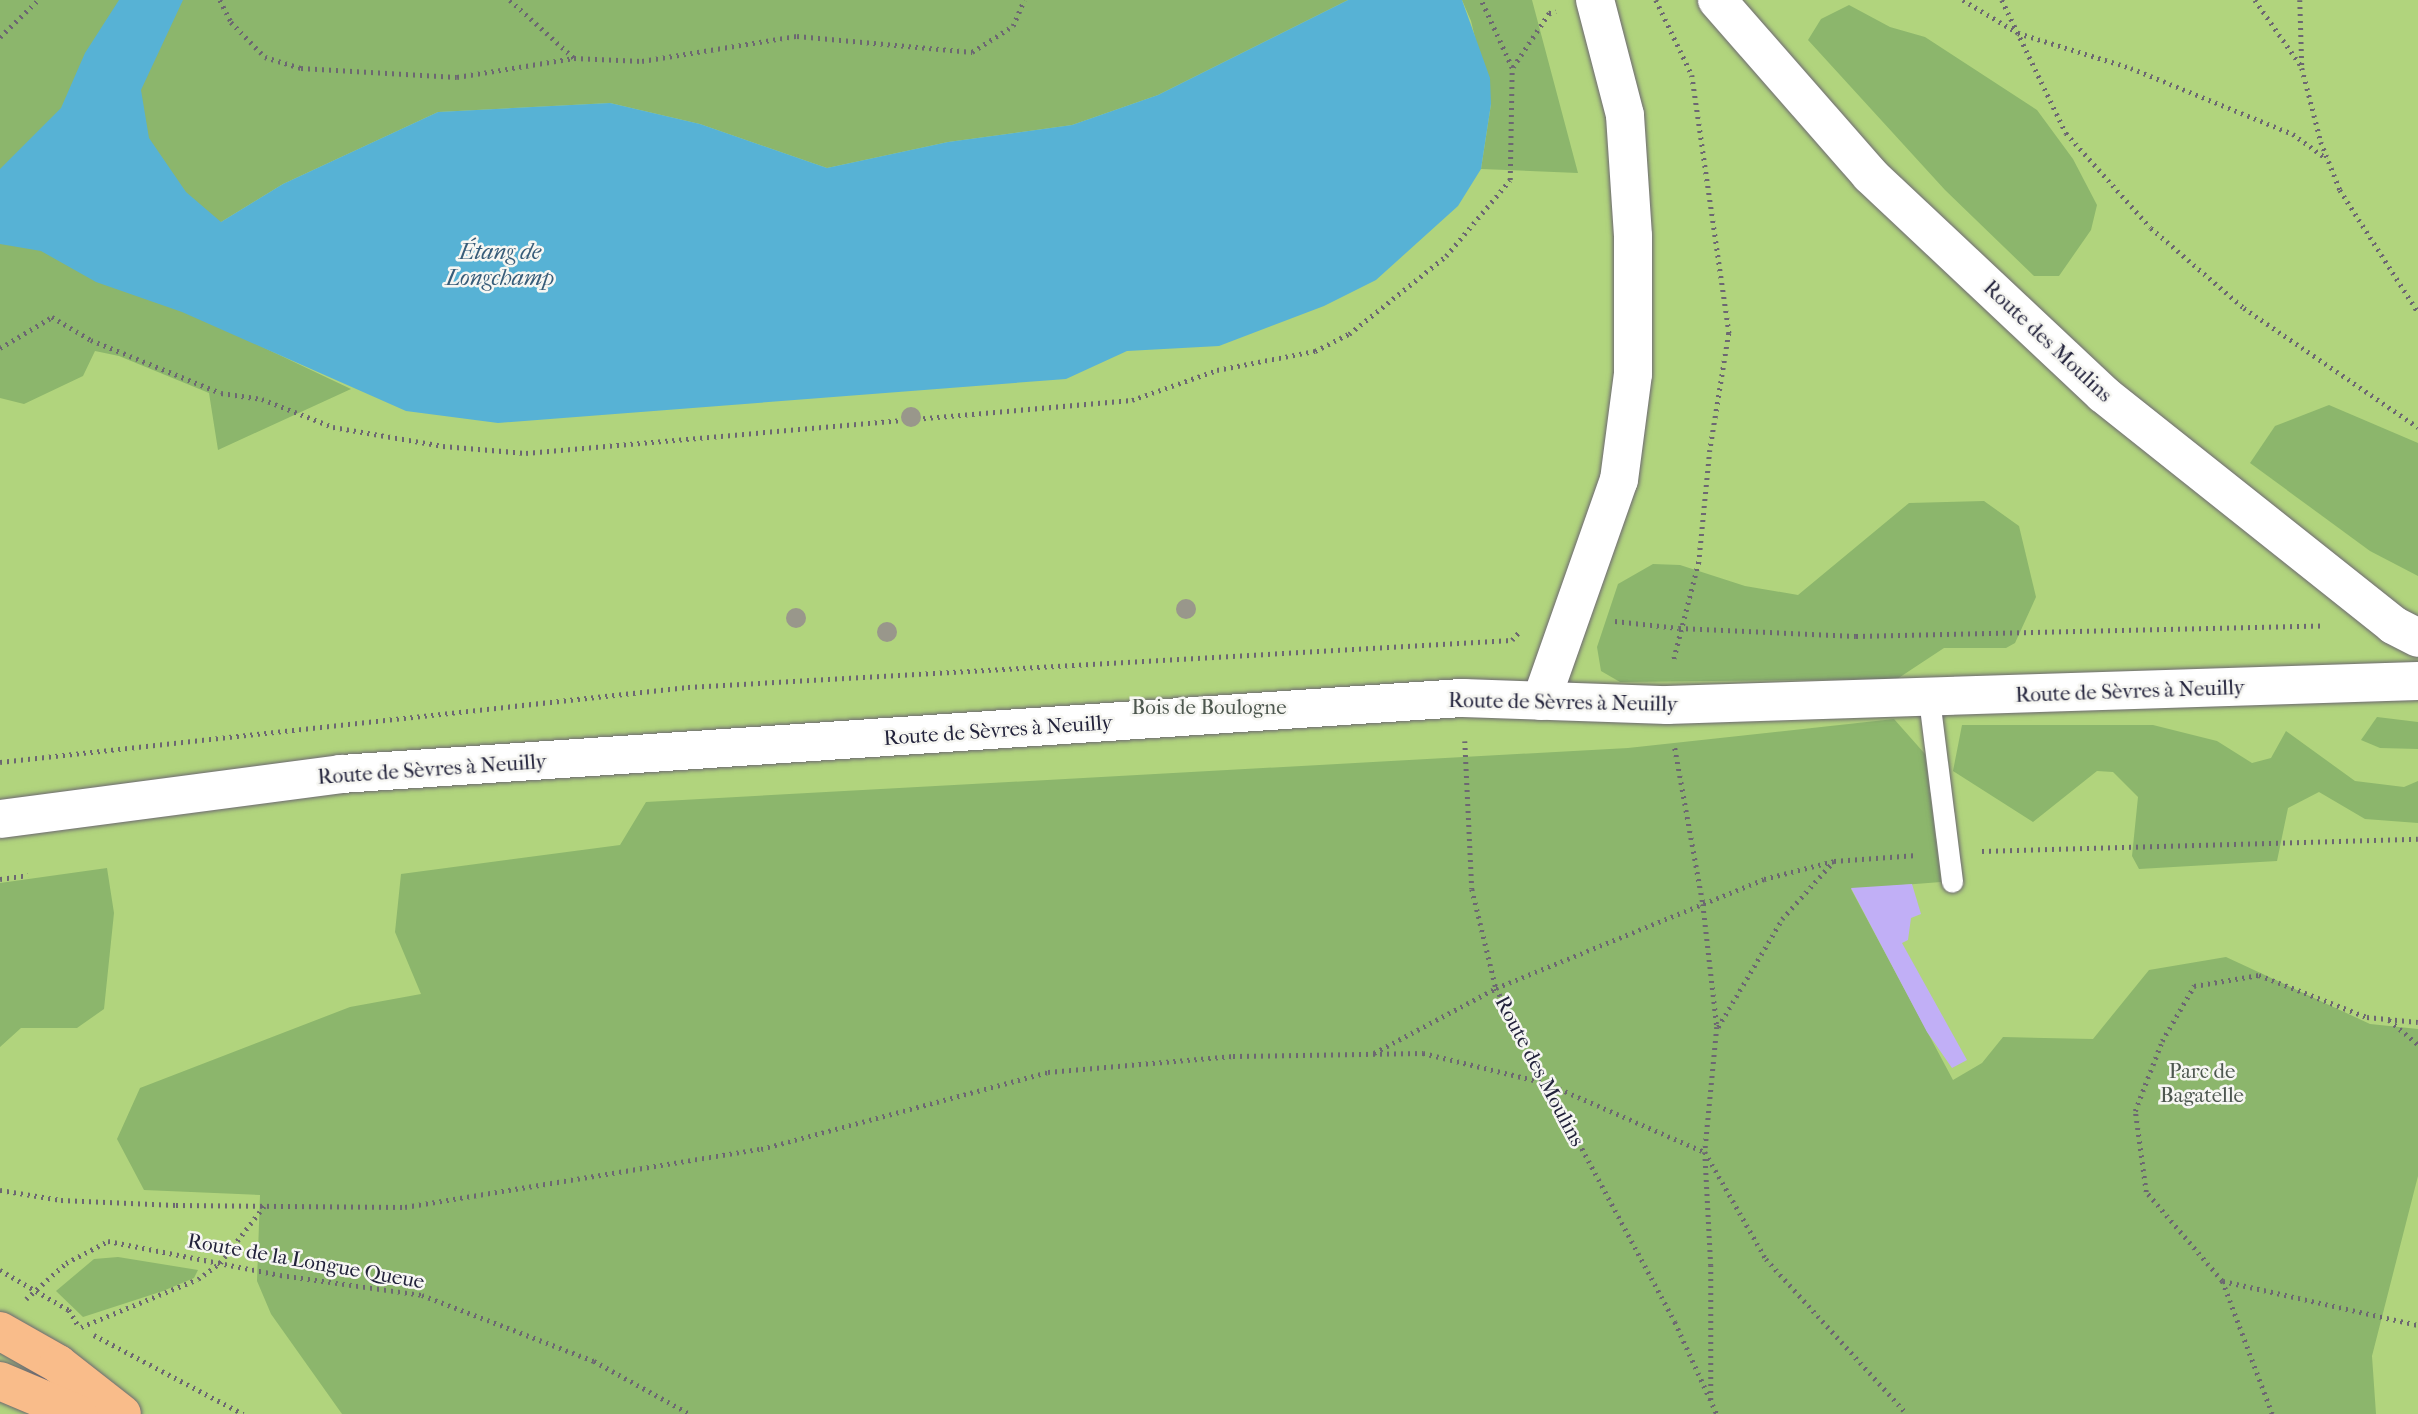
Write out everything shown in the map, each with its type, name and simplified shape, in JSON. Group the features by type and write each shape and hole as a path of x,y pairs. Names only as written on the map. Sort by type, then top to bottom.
{"main road":[{"path":"0,1331 58,1364 122,1414"},
{"path":"0,1381 78,1414"}],"street":[{"name":"Route des Moulins","path":"1717,0 1870,175 2103,394 2393,625 2418,638"},
{"path":"1541,701 1619,480 1633,374 1633,236 1625,115 1578,5"},
{"name":"Route de Sèvres à Neuilly","path":"0,818 341,774 1463,698 1667,705 1929,699 2418,681"}],"lane":[{"path":"1929,699 1952,881"}],"path":[{"path":"0,37 38,0"},
{"path":"220,0 231,22 265,57 301,68 345,73 409,71 457,77 574,58 642,61 797,36 972,52 1013,26 1024,0"},
{"path":"510,0 574,58"},
{"path":"0,348 52,317 91,340 221,393 262,399 333,427 443,446 526,453 1132,400 1217,370 1315,351 1349,334 1429,271 1510,180 1512,68 1481,0"},
{"path":"1656,0 1692,75 1730,333 1710,450 1699,562 1679,628 1667,705 1703,904 1717,1027 1705,1152 1711,1265 1711,1402"},
{"path":"1963,0 2018,33 2131,68 2293,134 2327,159"},
{"path":"2002,0 2066,134 2151,228 2244,308 2418,427"},
{"path":"2255,0 2302,68"},
{"path":"2300,0 2302,68 2327,159 2340,190 2418,312"},
{"path":"1512,68 1549,13 1578,5"},
{"path":"0,762 688,687 1512,640 1532,608 1573,616 1679,628 1856,636 2333,625"},
{"name":"Route des Moulins","path":"1463,698 1472,890 1496,988 1675,1322 1717,1414"},
{"path":"1373,1054 1496,988 1764,879 1833,861 1948,852 2418,839"},
{"path":"1717,1027 1782,919 1833,861"},
{"path":"0,879 28,875"},
{"path":"2272,1414 2222,1281 2146,1192 2135,1111 2162,1041 2194,986 2259,975 2367,1017 2418,1022"},
{"path":"2388,1019 2418,1044"},
{"path":"0,1190 61,1200 405,1207 761,1149 1048,1072 1233,1056 1423,1053 1546,1083 1705,1152 1766,1259 1907,1414"},
{"path":"80,1327 145,1303 220,1263 264,1206"},
{"name":"Route de la Longue Queue","path":"36,1290 66,1263 108,1241 220,1263 422,1295 594,1361 690,1414"},
{"path":"0,1270 69,1310 80,1327 243,1414"},
{"path":"2222,1281 2418,1325"}],"green space":[{"name":"Bois de Boulogne","path":"0,0 2418,0 2418,1414 0,1414"},
{"path":"0,0 1348,0 1158,95 1072,125 948,142 827,168 700,124 610,103 438,112 283,184 221,222 233,333 351,389 218,450 209,393 119,356 95,351 83,376 24,404 0,398"},
{"path":"1462,0 1532,0 1578,173 1481,169 1491,104 1471,21"},
{"path":"1849,5 1890,27 1925,37 2037,110 2073,159 2097,205 2091,230 2059,276 2034,276 1945,190 1808,40 1821,19"},
{"path":"2329,405 2418,443 2418,576 2370,551 2250,463 2275,426"},
{"path":"1984,501 2019,526 2036,597 2015,643 2006,648 1944,648 1897,679 1620,682 1601,671 1597,647 1618,584 1653,564 1680,565 1745,586 1798,595 1909,503"},
{"path":"2377,717 2418,722 2418,749 2380,748 2361,740"},
{"name":"Parc de Bagatelle","path":"1894,719 1925,754 1941,882 1851,889 1953,1080 1982,1063 2003,1037 2093,1039 2149,970 2226,957 2370,1024 2418,1029 2418,1176 2372,1356 2376,1414 342,1414 271,1314 257,1281 260,1195 144,1190 117,1139 140,1088 350,1007 421,994 395,932 401,874 620,845 646,802 1628,748"},
{"path":"1962,725 2153,725 2217,741 2252,763 2271,758 2286,731 2355,781 2404,787 2418,781 2418,823 2365,819 2319,792 2288,808 2277,861 2139,869 2132,856 2138,797 2113,772 2097,771 2033,822 1953,771"},
{"path":"107,868 114,913 104,1009 77,1028 21,1028 0,1047 0,883"},
{"path":"118,1257 198,1270 194,1278 163,1291 83,1317 56,1291 94,1259"}],"water":[{"name":"Étang de Longchamp","path":"119,0 183,0 141,90 149,138 186,192 221,222 283,184 438,112 610,103 700,124 827,168 948,142 1072,125 1158,95 1348,0 1462,0 1490,78 1491,104 1481,169 1458,206 1376,280 1324,306 1219,346 1127,351 1066,379 498,423 406,411 182,312 96,282 41,251 0,244 0,169 61,108 85,53"}],"building":[{"path":"1912,884 1921,914 1911,918 1908,940 1902,943 1967,1060 1952,1068 1927,1032 1851,888"}]}
